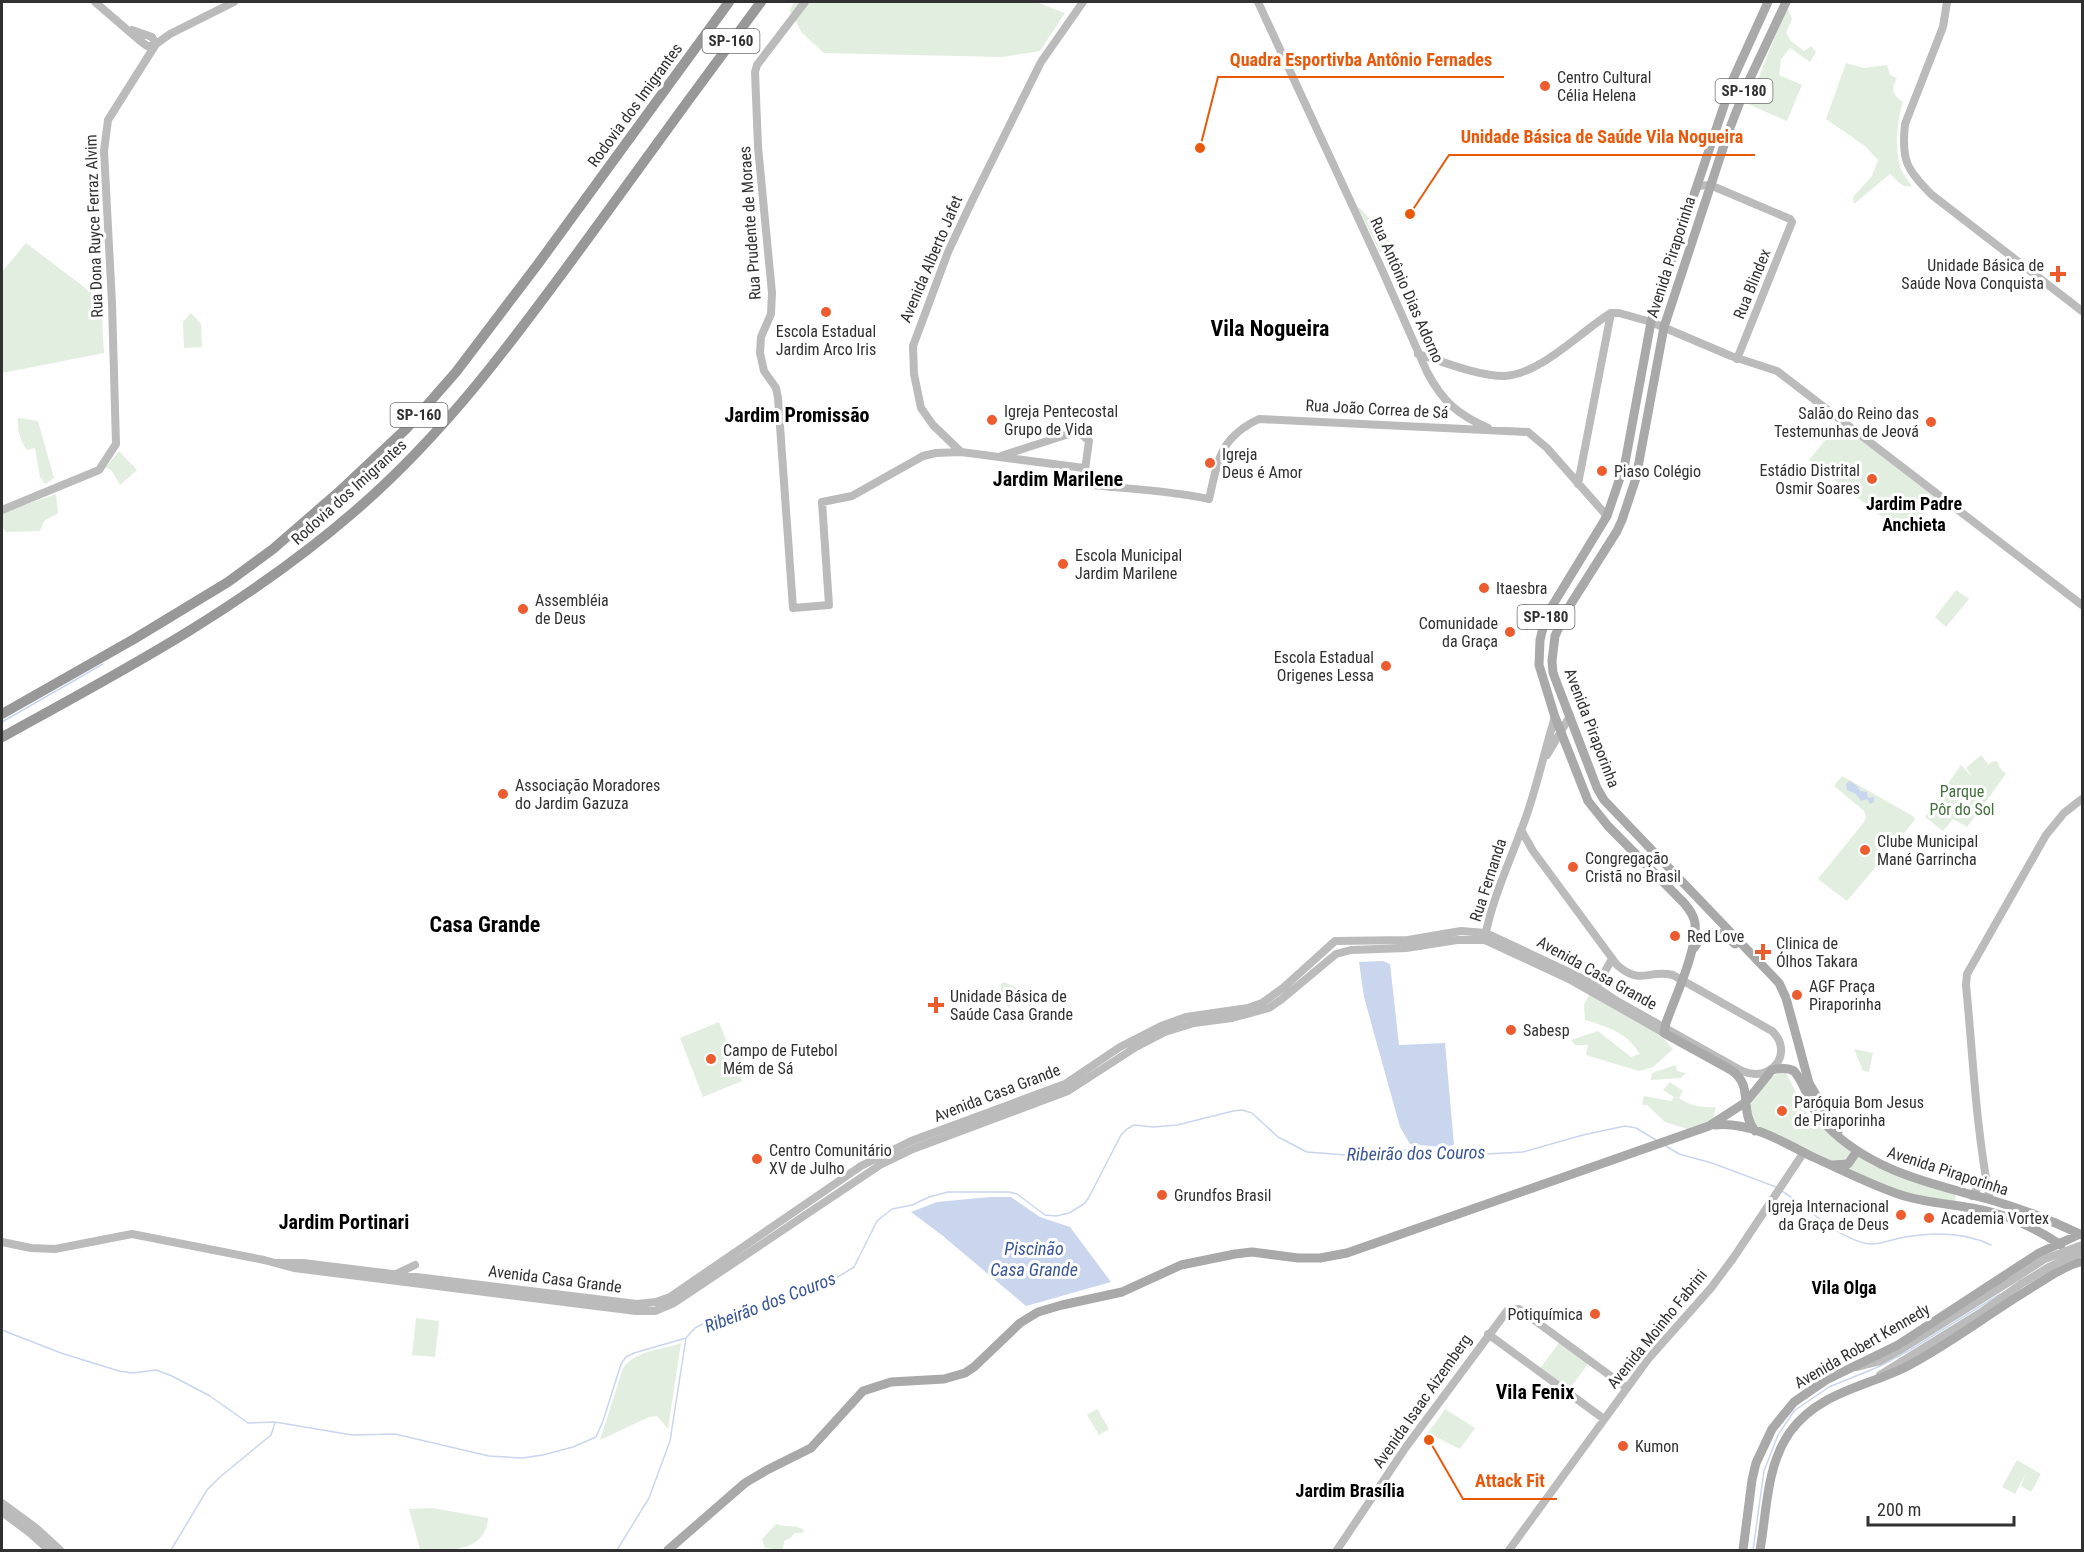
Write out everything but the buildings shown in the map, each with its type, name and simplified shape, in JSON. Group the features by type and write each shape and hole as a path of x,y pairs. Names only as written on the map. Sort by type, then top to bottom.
{"highway":[{"name":"Rodovia dos Imigrantes","path":"2,714 134,639 228,582 273,549 407,428 456,372 538,264 729,2"},
{"name":"Rodovia dos Imigrantes","path":"2,737 140,662 254,590 349,516 426,443 475,389 761,2"}],"main road":[{"path":"95,2 147,46 154,45 153,38 129,29"},
{"name":"Rua Dona Ruyce Ferraz Alvim","path":"2,510 99,470 116,444 104,141 108,120 154,45 170,34 234,2"},
{"name":"Rua Prudente de Moraes","path":"805,2 757,65 755,72 758,147 772,293 771,314 761,337 760,353 764,371 778,395 793,608 830,605 822,502 852,496 923,456 961,452"},
{"name":"Avenida Alberto Jafet","path":"961,452 933,425 921,408 914,374 913,346 964,215 1041,62 1083,2"},
{"name":"Rua Antônio Dias Adorno","path":"1258,2 1435,388 1448,404 1469,419 1494,430 1528,432 1534,435 1607,516"},
{"name":"Avenida Piraporinha","path":"1664,1030 1691,952 1695,925 1690,910 1613,831 1588,801 1560,731 1539,665 1542,631 1550,608 1607,516 1625,463 1651,322 1733,79 1768,2"},
{"name":"Avenida Piraporinha","path":"1786,2 1745,89 1710,185 1664,327 1636,478 1622,519 1555,636 1552,661 1553,673 1597,788 1614,813 1753,953 1782,988 1805,1074 1814,1095 1843,1139"},
{"path":"1947,2 1943,27 1905,124 1903,140 1905,158 1910,171 1932,195 2082,311"},
{"path":"148,35 170,34"},
{"path":"139,40 143,53 141,65"},
{"path":"1697,186 1710,185"},
{"name":"Rua Blindex","path":"1710,185 1792,220 1792,226 1737,359"},
{"path":"1578,484 1611,313"},
{"path":"1418,354 1483,373 1512,375 1544,361 1611,313 1651,322 1737,359 1777,371 2082,605"},
{"name":"Rua João Correa de Sá","path":"1084,468 1083,484 1185,494 1209,499 1219,457 1228,442 1242,427 1259,419 1494,430"},
{"path":"961,452 998,457 1017,456 1084,468 1089,441 1076,431 1017,456"},
{"path":"1606,549 1613,528 1607,516"},
{"path":"1543,763 1569,716"},
{"path":"1543,763 1555,717"},
{"name":"Rua Fernanda","path":"1485,937 1543,763"},
{"path":"1990,1200 1967,999 1967,974 2040,845 2064,813 2082,799"},
{"path":"1613,831 1614,813"},
{"path":"668,1551 746,1483 766,1470 811,1448 863,1391 891,1382 944,1379 965,1373 1020,1323 1038,1312 1122,1292 1181,1265 1235,1254 1252,1252 1298,1258 1320,1258 1347,1253 1709,1126 1746,1102 1772,1070 1780,1054 1776,1035 1681,979 1665,974 1641,977 1622,969 1612,959 1533,851 1521,830"},
{"path":"1515,844 1533,851"},
{"name":"Avenida Casa Grande","path":"385,1277 396,1274 637,1304 663,1300 704,1275 877,1157 911,1141 1065,1084 1120,1047 1161,1026 1186,1017 1239,1010 1263,1003 1283,988 1333,942 1339,941 1408,940 1461,932 1485,937 1577,975 1737,1074 1743,1083 1746,1102"},
{"path":"1691,952 1706,934 1716,932 1753,953"},
{"name":"Avenida Casa Grande","path":"2,1242 32,1248 55,1249 132,1234 277,1263 303,1263 385,1277 636,1311 663,1308 675,1304 828,1198 880,1165 913,1149 1068,1091 1136,1047 1165,1032 1194,1023 1232,1018 1269,1008 1336,954 1360,949 1418,947 1485,937 1747,1073 1758,1074 1772,1070"},
{"path":"1327,948 1336,954 1339,941"},
{"path":"1596,987 1612,959"},
{"name":"Avenida Piraporinha","path":"1772,1070 1786,1068 1794,1071 1816,1113 1857,1152 1886,1167 1940,1187 1990,1200 2082,1234"},
{"path":"1746,1102 1747,1118 1755,1131"},
{"name":"Avenida Piraporinha","path":"1709,1126 1733,1124 1755,1131 1901,1195 1922,1201 1993,1212 2035,1230 2082,1259"},
{"name":"Avenida Moinho Fabrini","path":"1509,1551 1655,1350 1711,1288 1804,1152"},
{"path":"1831,1165 1848,1164 1857,1152"},
{"path":"1972,1196 1986,1177"},
{"path":"2035,1230 2042,1243 2036,1255 2046,1272 2045,1279"},
{"name":"Avenida Robert Kennedy","path":"1743,1551 1756,1463 1767,1437 1785,1411 1799,1398 1826,1380 1898,1345 2036,1255 2082,1234"},
{"path":"1853,1368 1880,1361 1981,1301 2034,1265 2082,1245"},
{"path":"1869,1381 1921,1350 2042,1270 2082,1259"},
{"name":"Avenida Robert Kennedy","path":"1760,1551 1770,1479 1790,1432 1805,1415 1826,1400 1915,1362 2045,1279 2082,1259"},
{"path":"396,1274 415,1265"},
{"name":"Avenida Isaac Aizemberg","path":"1337,1551 1406,1447 1488,1334 1504,1313 1510,1309 1519,1309 1627,1388"},
{"path":"1488,1334 1604,1419"},
{"path":"2,1503 36,1528 60,1551"},
{"path":"2,1512 49,1551"}],"green space":[{"path":"794,2 1036,2 1065,13 1040,51 1002,57 824,53 802,33 790,10"},
{"path":"1787,7 1792,19 1786,33 1791,41 1804,51 1811,46 1816,52 1810,62 1790,48 1781,59 1779,75 1802,85 1787,121 1748,104"},
{"path":"1846,63 1864,68 1887,65 1890,75 1897,78 1894,92 1903,102 1898,127 1899,161 1902,171 1912,186 1902,185 1890,174 1854,204 1853,197 1872,176 1878,160 1865,146 1826,119"},
{"path":"1358,208 1390,241 1385,252 1380,252"},
{"path":"26,243 101,300 104,353 2,373 2,272"},
{"path":"191,313 201,324 202,347 184,348 183,322"},
{"path":"18,418 38,421 54,478 45,484 40,477 35,448 27,450 21,439"},
{"name":"Estádio Distrital Osmir Soares","path":"1839,423 1936,498 1906,535 1809,460"},
{"path":"119,451 137,470 120,485 112,471 106,467"},
{"path":"56,494 58,513 44,521 40,531 6,532 2,527 2,513"},
{"path":"1956,590 1969,599 1946,627 1935,617"},
{"name":"Parque Pôr do Sol","path":"1981,755 1988,764 1981,770 1993,761 1997,761 2006,774 1967,827 1953,819 1943,831 1925,817 1961,765 1973,778 1966,768"},
{"name":"Clube Municipal Mané Garrincha","path":"1842,776 1913,816 1915,820 1847,901 1818,879 1866,817 1864,811 1834,786"},
{"path":"1004,982 1021,990 1009,1008 1001,993 1001,984"},
{"path":"1589,995 1661,1036 1673,1049 1653,1067 1639,1071 1586,1055 1588,1045 1575,1045 1571,1040 1598,1031 1631,1057 1640,1054 1623,1035 1585,1020 1584,1005"},
{"name":"Campo de Futebol Mém de Sá","path":"719,1022 742,1081 703,1097 680,1038"},
{"path":"1854,1049 1873,1053 1869,1072 1863,1071"},
{"path":"1676,1065 1677,1071 1686,1073 1681,1078 1651,1080 1652,1073"},
{"path":"1780,1072 1786,1073 1809,1118 1871,1165 1955,1194 1956,1201 1940,1202 1889,1187 1757,1126 1753,1123 1749,1107 1769,1079"},
{"path":"1670,1082 1683,1091 1679,1098 1683,1101 1697,1106 1716,1107 1712,1122 1691,1130 1665,1122 1647,1105 1642,1105 1644,1096 1671,1101 1674,1097 1663,1090"},
{"path":"416,1318 439,1321 435,1357 412,1355"},
{"path":"1561,1340 1590,1361 1567,1393 1538,1371"},
{"path":"681,1343 668,1429 657,1416 649,1417 600,1440 623,1368 635,1357"},
{"path":"1097,1409 1109,1429 1099,1435 1087,1415"},
{"path":"1445,1409 1475,1428 1460,1449 1428,1433"},
{"path":"2017,1460 2041,1474 2031,1492 2021,1486 2026,1473 2015,1494 2002,1487"},
{"path":"432,1508 488,1518 486,1529 481,1537 464,1547 420,1550 409,1509"},
{"path":"776,1524 804,1530 784,1541 783,1550 765,1548 762,1539"}],"water":[{"path":"1850,781 1860,791 1867,792 1868,798 1874,797 1874,802 1870,804 1867,799 1861,801 1856,794 1847,790 1846,784"},
{"path":"1383,961 1390,964 1399,1045 1445,1043 1454,1145 1441,1147 1410,1144 1400,1127 1364,997 1359,962"},
{"name":"Piscinão Casa Grande","path":"1011,1197 1040,1217 1070,1227 1111,1282 1026,1306 911,1212 937,1202"}],"waterway":[{"path":"2,722 103,664"},
{"name":"Ribeirão dos Couros","path":"2,1330 61,1353 119,1371 133,1373 156,1370 172,1376 210,1396 248,1423 275,1422 352,1435 395,1434 489,1456 522,1458 573,1447 596,1437 621,1364 626,1357 686,1338 695,1328 708,1321 825,1285 854,1267 877,1221 892,1209 912,1205 948,1192 1009,1192 1017,1194 1045,1215 1056,1216 1069,1213 1084,1204 1121,1135 1134,1125 1153,1127 1177,1125 1242,1110 1252,1113 1278,1137 1307,1152 1372,1157 1406,1150 1486,1154 1523,1152 1625,1126 1636,1128 1656,1140"},
{"name":"Ribeirão dos Couros","path":"1666,1146 1679,1154 1712,1163 1776,1187"},
{"name":"Ribeirão dos Couros","path":"1782,1191 1834,1229 1857,1241 1869,1244 1912,1236 1947,1234 1969,1237 1991,1245"},
{"path":"1753,1550 1764,1471 1778,1435 1794,1411 1829,1387 1878,1367 1910,1350 2000,1294"},
{"path":"617,1550 649,1498 670,1441 686,1338"},
{"path":"171,1550 207,1490 271,1435 275,1423"}],"place":[{"name":"Centro Cultural Célia Helena","path":"1545,86"},
{"name":"Quadra Esportivba Antônio Fernades","path":"1200,148"},
{"name":"Unidade Básica de Saúde Vila Nogueira","path":"1410,214"},
{"name":"Unidade Básica de Saúde Nova Conquista","path":"2058,274"},
{"name":"Escola Estadual Jardim Arco Iris","path":"826,312"},
{"name":"Igreja Pentecostal Grupo de Vida","path":"992,420"},
{"name":"Salão do Reino das Testemunhas de Jeová","path":"1931,422"},
{"name":"Igreja Deus é Amor","path":"1210,463"},
{"name":"Piaso Colégio","path":"1602,471"},
{"name":"Estádio Distrital Osmir Soares","path":"1872,479"},
{"name":"Escola Municipal Jardim Marilene","path":"1063,564"},
{"name":"Itaesbra","path":"1484,588"},
{"name":"Assembléia de Deus","path":"523,609"},
{"name":"Comunidade da Graça","path":"1510,632"},
{"name":"Escola Estadual Origenes Lessa","path":"1386,666"},
{"name":"Associação Moradores do Jardim Gazuza","path":"503,794"},
{"name":"Clube Municipal Mané Garrincha","path":"1865,850"},
{"name":"Congregação Cristã no Brasil","path":"1573,867"},
{"name":"Red Love","path":"1675,936"},
{"name":"Clinica de Ólhos Takara","path":"1763,952"},
{"name":"AGF Praça Piraporinha","path":"1797,995"},
{"name":"Unidade Básica de Saúde Casa Grande","path":"936,1005"},
{"name":"Sabesp","path":"1511,1030"},
{"name":"Campo de Futebol Mém de Sá","path":"711,1059"},
{"name":"Paróquia Bom Jesus de Piraporinha","path":"1782,1111"},
{"name":"Centro Comunitário XV de Julho","path":"757,1159"},
{"name":"Grundfos Brasil","path":"1162,1195"},
{"name":"Igreja Internacional da Graça de Deus","path":"1901,1215"},
{"name":"Academia Vortex","path":"1929,1218"},
{"name":"Potiquímica","path":"1595,1314"},
{"name":"Attack Fit","path":"1429,1440"},
{"name":"Kumon","path":"1623,1446"}],"district":[{"name":"Vila Nogueira","path":"1270,328"},
{"name":"Jardim Promissão","path":"797,415"},
{"name":"Jardim Marilene","path":"1058,479"},
{"name":"Jardim Padre Anchieta","path":"1914,513"},
{"name":"Casa Grande","path":"485,924"},
{"name":"Jardim Portinari","path":"344,1222"},
{"name":"Vila Olga","path":"1844,1287"},
{"name":"Vila Fenix","path":"1535,1392"},
{"name":"Jardim Brasília","path":"1350,1490"}]}
